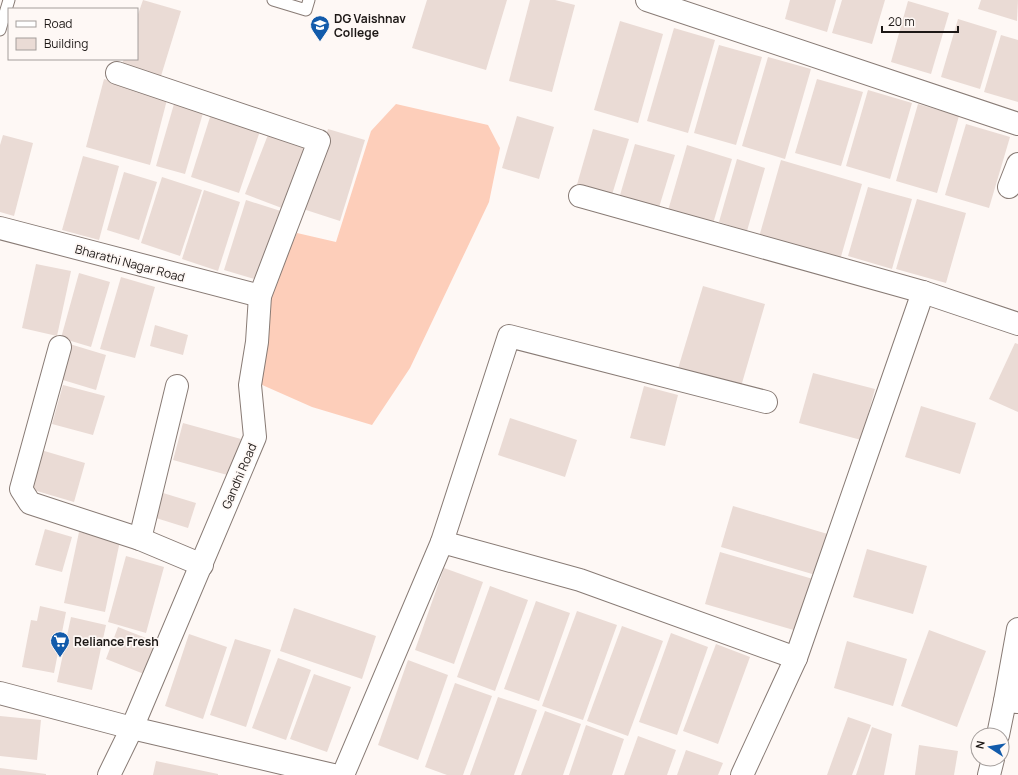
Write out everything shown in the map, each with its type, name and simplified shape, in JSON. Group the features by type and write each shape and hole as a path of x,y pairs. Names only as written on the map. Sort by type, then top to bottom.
{"street":[{"path":"647,0 676,4 1018,124"},
{"name":"Gandhi Road","path":"109,775 132,728 255,437 250,385 257,342 260,296 319,141 117,73"},
{"path":"1009,187 1018,164"},
{"path":"580,196 923,292 1018,324"},
{"name":"Bharathi Nagar Road","path":"0,228 260,296"},
{"path":"742,775 796,658 923,292"},
{"path":"343,775 442,542 508,336 766,402"},
{"path":"60,347 21,489 30,503 140,539 202,565"},
{"path":"140,539 177,386"},
{"path":"442,542 580,580 796,658"},
{"path":"1001,727 1011,702 1018,629"},
{"path":"0,693 132,728 333,775"}],"lane":[{"path":"0,30 9,0"},
{"path":"273,0 306,10 309,0"}],"shaded area":[{"path":"396,104 488,125 500,148 489,202 410,368 372,425 312,407 260,384 268,298 297,233 336,242 371,131"}],"building":[{"path":"143,0 181,11 161,76 122,64 124,60 138,60 138,14"},
{"path":"427,0 507,0 486,70 412,48"},
{"path":"530,0 555,0 575,5 552,92 509,81"},
{"path":"790,0 836,0 827,32 785,19"},
{"path":"842,0 885,0 872,44 832,33"},
{"path":"981,0 1018,0 1017,21 978,9"},
{"path":"908,1 949,13 931,74 891,62"},
{"path":"958,19 997,31 980,89 941,77"},
{"path":"620,21 663,34 638,123 594,110"},
{"path":"674,28 715,40 688,133 647,121"},
{"path":"1001,35 1018,40 1018,102 984,92"},
{"path":"719,45 762,57 736,145 694,133"},
{"path":"768,57 811,69 785,159 742,146"},
{"path":"104,79 168,96 150,165 86,147"},
{"path":"817,79 863,92 841,166 795,153"},
{"path":"868,90 912,103 890,179 846,166"},
{"path":"174,104 203,113 185,174 156,166"},
{"path":"918,104 959,116 937,193 896,181"},
{"path":"211,114 260,131 239,193 191,177"},
{"path":"517,116 554,127 539,179 502,168"},
{"path":"966,124 1010,137 989,208 945,195"},
{"path":"271,127 312,143 287,210 245,194"},
{"path":"328,129 365,140 340,221 303,209"},
{"path":"593,129 629,139 611,198 576,188"},
{"path":"3,135 33,143 14,216 0,212 0,145"},
{"path":"635,144 675,155 657,214 618,202"},
{"path":"687,145 732,159 712,227 667,214"},
{"path":"83,156 119,166 99,240 62,230"},
{"path":"737,159 765,168 747,231 719,222"},
{"path":"781,160 862,184 840,260 759,237"},
{"path":"124,172 157,182 139,240 107,230"},
{"path":"162,177 202,190 180,256 141,243"},
{"path":"868,187 912,199 892,269 848,256"},
{"path":"204,190 240,202 218,271 182,259"},
{"path":"917,199 966,213 946,283 896,269"},
{"path":"246,200 287,213 264,282 224,270"},
{"path":"36,264 71,271 57,336 22,328"},
{"path":"79,273 110,282 91,347 61,338"},
{"path":"121,277 155,287 135,358 100,349"},
{"path":"703,286 765,304 740,390 677,372"},
{"path":"155,325 188,335 183,355 150,346"},
{"path":"63,342 106,355 96,390 53,377"},
{"path":"1015,343 1018,344 1018,412 989,399"},
{"path":"813,373 875,389 861,440 799,423"},
{"path":"63,385 105,396 93,435 52,424"},
{"path":"644,386 678,395 665,446 630,438"},
{"path":"921,406 976,423 960,474 905,457"},
{"path":"510,418 577,440 565,477 498,455"},
{"path":"183,423 241,439 231,476 173,460"},
{"path":"41,450 85,463 74,502 30,489"},
{"path":"163,493 196,503 188,528 156,518"},
{"path":"733,506 831,535 819,576 721,547"},
{"path":"45,529 72,537 62,572 35,565"},
{"path":"79,532 120,541 105,612 64,603"},
{"path":"867,549 927,566 913,614 853,597"},
{"path":"720,552 813,579 797,631 705,604"},
{"path":"126,556 164,567 146,633 108,622"},
{"path":"444,568 483,582 454,664 415,650"},
{"path":"490,586 528,600 495,691 457,677"},
{"path":"536,601 570,613 539,701 504,689"},
{"path":"40,606 66,612 54,673 22,667 31,620 37,621"},
{"path":"294,608 376,636 362,679 280,651"},
{"path":"577,611 617,625 583,720 542,706"},
{"path":"71,617 106,625 92,690 57,682"},
{"path":"622,626 663,641 628,736 587,721"},
{"path":"118,627 156,642 144,674 106,659"},
{"path":"929,630 986,651 957,727 901,706"},
{"path":"671,633 708,647 677,735 639,722"},
{"path":"189,634 227,647 203,719 165,706"},
{"path":"235,639 271,650 246,727 210,715"},
{"path":"847,641 907,659 893,706 834,688"},
{"path":"716,644 750,657 718,744 683,731"},
{"path":"278,658 311,670 286,740 252,728"},
{"path":"408,660 448,675 418,760 378,745"},
{"path":"314,674 351,687 327,752 290,739"},
{"path":"455,683 492,696 463,775 447,775 425,767"},
{"path":"498,697 537,710 514,775 470,775"},
{"path":"545,711 581,724 563,775 521,775"},
{"path":"0,716 41,720 37,760 0,756"},
{"path":"848,717 871,725 852,775 827,775"},
{"path":"586,725 624,739 612,775 569,775"},
{"path":"872,727 892,734 884,775 856,775"},
{"path":"638,736 676,750 667,775 624,775"},
{"path":"919,745 958,751 954,775 915,775"},
{"path":"686,750 723,763 718,775 677,775"},
{"path":"156,761 218,774 218,775 153,775"},
{"path":"0,768 46,774 46,775 0,775"}],"place":[{"name":"DG Vaishnav College","path":"320,42"},
{"name":"Reliance Fresh","path":"60,658"}]}
